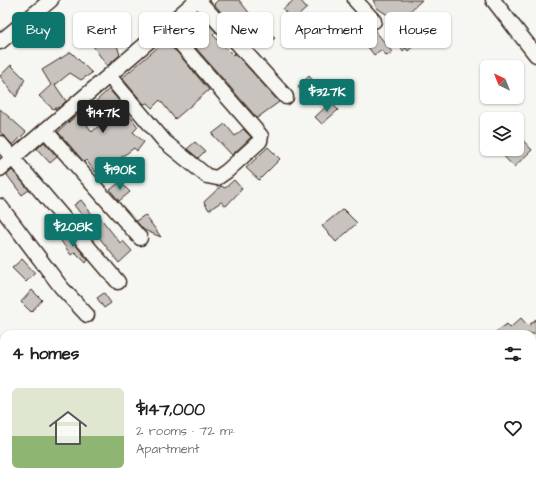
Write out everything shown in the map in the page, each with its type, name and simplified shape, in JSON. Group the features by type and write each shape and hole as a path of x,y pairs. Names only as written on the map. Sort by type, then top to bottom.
{"street":[{"path":"0,42 51,0"},
{"path":"183,12 197,0 286,97"},
{"path":"355,0 366,12"},
{"path":"493,0 536,55"},
{"path":"0,169 142,48"},
{"path":"109,76 165,142 207,176 217,178 260,141 261,136 184,48"},
{"path":"45,130 140,238"},
{"path":"0,143 118,282"},
{"path":"0,206 61,287 87,315"}],"building":[{"path":"218,0 239,0 248,12 221,12 214,4"},
{"path":"294,0 300,0 307,8 302,12 285,12 283,9"},
{"path":"373,0 422,0 409,12 385,12 385,13 377,8"},
{"path":"209,24 216,32 213,35 217,39 217,48 226,48 233,55 235,53 279,102 257,118 196,48 209,48"},
{"path":"377,33 385,43 385,48 389,48 392,52 387,56 381,50 374,55 369,48 377,48"},
{"path":"95,48 118,48 120,55 107,66"},
{"path":"157,48 172,48 177,52 209,90 175,119 160,100 152,108 147,103 144,104 122,78"},
{"path":"71,52 92,73 81,80 70,73 55,85 66,101 60,107 53,109 39,96 51,85 42,70"},
{"path":"11,65 25,79 16,97 0,76"},
{"path":"309,76 320,88 308,98 298,87"},
{"path":"109,89 130,114 129,115 138,127 133,132 144,142 137,151 134,148 112,164 110,161 95,172 86,160 84,162 58,132 79,113 92,132 106,119 94,103"},
{"path":"331,102 338,110 322,124 315,117"},
{"path":"0,109 26,132 13,145 0,132"},
{"path":"225,124 235,136 243,129 251,137 232,155 212,134"},
{"path":"524,141 532,150 514,167 504,156 524,156"},
{"path":"44,142 57,157 50,163 37,149"},
{"path":"195,142 205,151 198,158 187,149"},
{"path":"268,147 280,159 259,180 246,168"},
{"path":"12,170 29,190 22,195 7,175"},
{"path":"234,180 242,189 226,206 221,202 209,210 204,202 221,186 225,188"},
{"path":"120,182 130,192 119,201 110,190"},
{"path":"81,200 95,218 98,215 121,244 123,241 132,251 119,263 74,205"},
{"path":"343,209 357,223 336,242 322,226"},
{"path":"145,215 161,237 144,230 136,221"},
{"path":"68,236 88,260 86,263 75,252 71,255 61,241"},
{"path":"22,259 35,273 26,282 12,268"},
{"path":"32,290 42,300 31,312 21,302"},
{"path":"104,293 111,303 104,308 97,298"},
{"path":"521,318 528,326 536,319 536,330 499,330 507,324 510,328"}]}
